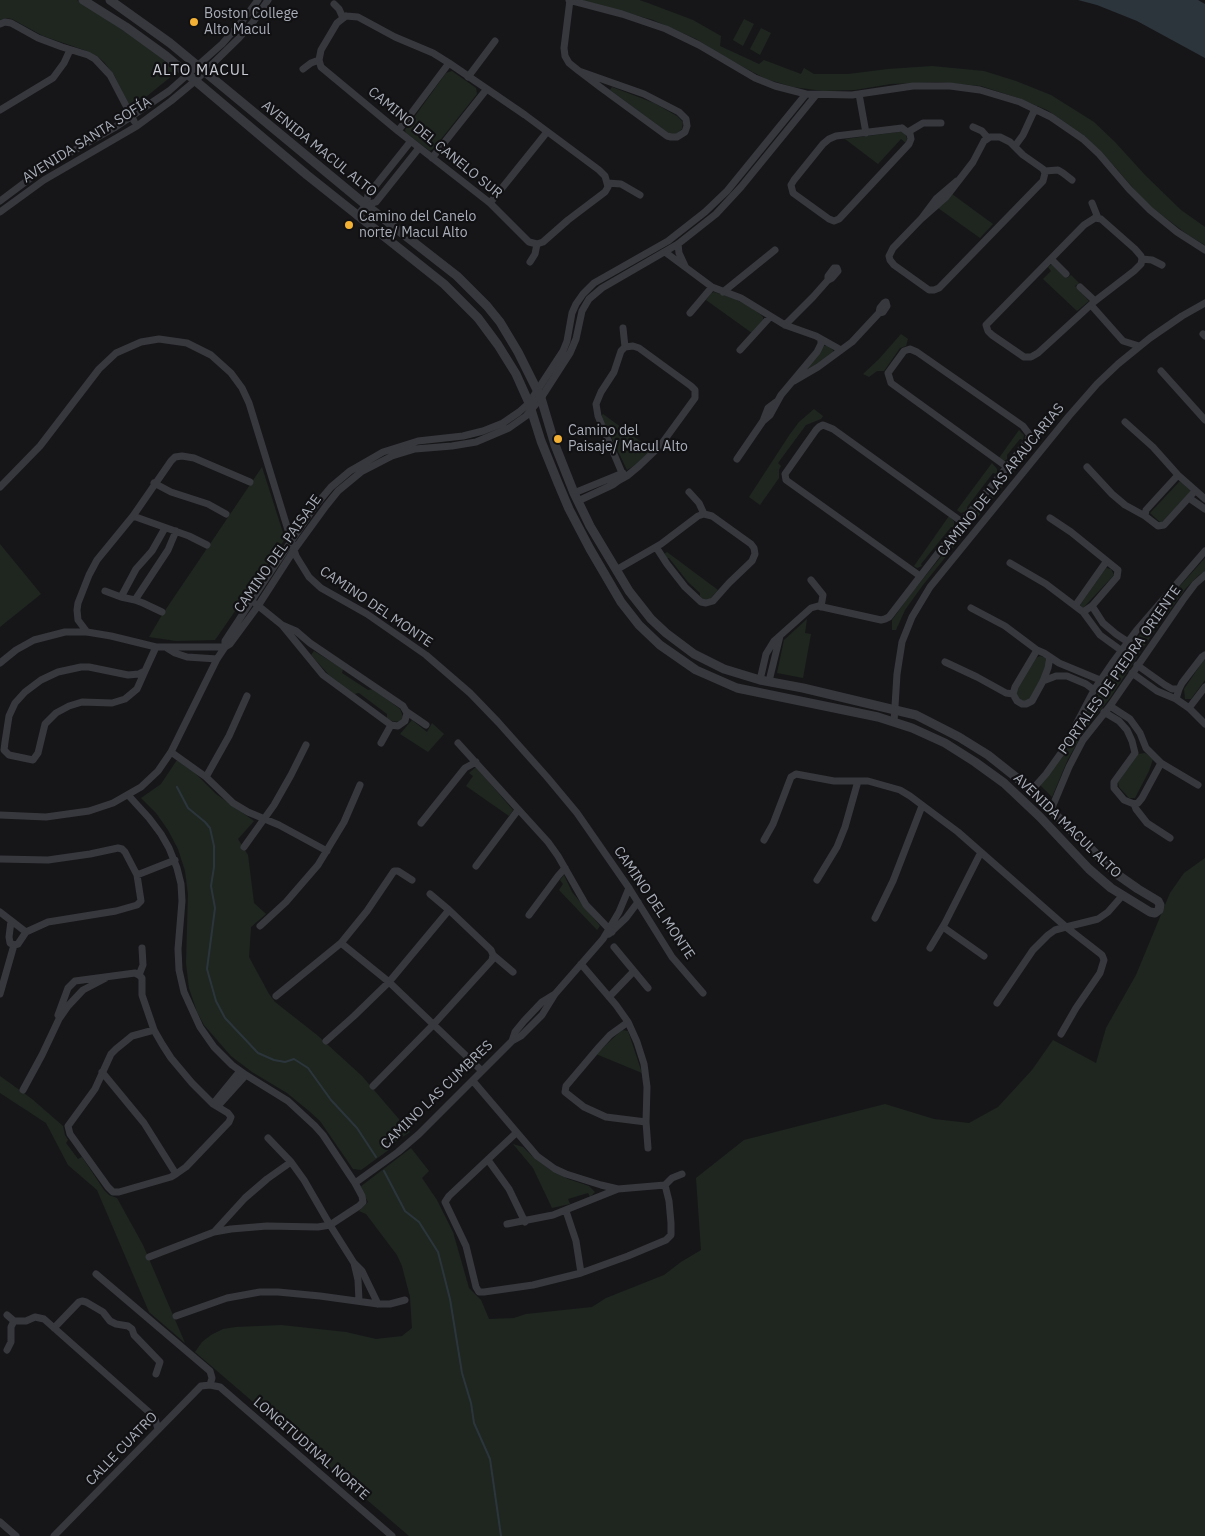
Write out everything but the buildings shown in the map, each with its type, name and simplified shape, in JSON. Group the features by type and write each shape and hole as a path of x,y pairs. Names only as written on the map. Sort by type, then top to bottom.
{"street":[{"name":"AVENIDA MACUL ALTO","path":"84,0 166,56 357,216 431,274 467,306 488,331 516,374 566,500 590,548 621,602 660,645 696,670 737,688 860,713 894,722 945,743 990,772 1017,795 1089,869 1122,896 1150,912 1155,913 1160,908 1158,901 1118,874 1031,791 999,764 945,729 916,715 760,680 714,664 694,654 658,627 629,591 590,526 554,445 539,394 518,352 500,322 487,306 457,276 366,205 170,43 110,0"},
{"name":"AVENIDA SANTA SOFÍA","path":"201,69 258,0"},
{"name":"AVENIDA SANTA SOFÍA","path":"0,212 44,180 137,126 171,101 191,78 239,38 268,0"},
{"path":"579,71 644,94 679,112 687,122 684,132 674,138 667,136 579,71 567,60 564,50 570,0 622,14 666,30 699,45 755,78 806,94 859,94 913,86 950,86 991,93 1036,109 1083,139 1150,210 1177,232 1205,250"},
{"path":"334,4 339,9 343,18"},
{"path":"303,69 319,60 321,50 337,23 343,18 350,16 358,17 395,37 433,53 599,170 605,176 607,190 543,242 537,244 535,254 530,262"},
{"path":"0,24 5,22 11,23 38,38 88,55 110,75 137,126"},
{"path":"468,77 495,41"},
{"path":"0,110 53,78 64,63 70,50"},
{"name":"CAMINO DEL CANELO SUR","path":"319,60 321,67 328,74 419,148 490,202 526,240 537,244"},
{"path":"398,131 448,63"},
{"name":"AVENIDA SANTA SOFÍA","path":"0,201 48,165 132,117 191,78"},
{"path":"432,158 486,90"},
{"name":"CAMINO DEL PAISAJE","path":"539,394 565,347 572,313 583,294 594,283 676,236 705,212 727,191 806,94"},
{"path":"859,94 866,133"},
{"name":"CAMINO DEL PAISAJE","path":"0,815 46,817 102,808 129,796 151,779 171,752 225,647 230,644 258,606 294,550 338,491 371,466 392,456 415,449 464,444 487,438 519,422 570,353 576,339 582,311 589,299 602,288 678,244 709,220 728,201 816,95"},
{"path":"1015,146 1023,135 1036,109"},
{"path":"908,132 923,123 941,123"},
{"path":"973,127 982,131 988,138"},
{"path":"899,128 908,132 911,139 908,146 839,219 834,221 829,219 793,193 791,186 794,180 826,142 836,136 866,133 899,128"},
{"path":"490,202 547,132"},
{"path":"1045,171 1043,181 939,288 934,290 926,288 891,263 889,258 891,251 936,200 957,182 973,162 984,141 988,138 993,136 1000,137 1010,142 1023,155 1045,171 1058,170 1072,180"},
{"path":"357,216 366,205 368,195 411,141"},
{"path":"366,205 376,202 419,148"},
{"path":"607,183 621,184 640,195"},
{"path":"1092,203 1098,218"},
{"path":"1098,218 1104,221 1135,248 1142,259 1138,267 1031,357 1024,357 1019,354 988,331 986,325 988,322 1092,219 1098,218"},
{"path":"678,244 685,266"},
{"path":"723,292 775,250"},
{"path":"665,252 712,288 741,298 785,325 821,339 841,350"},
{"path":"1142,259 1152,260 1162,265"},
{"path":"1051,260 1066,274"},
{"path":"785,325 828,280"},
{"path":"690,313 712,288"},
{"path":"1080,288 1123,341 1125,358"},
{"name":"CAMINO DE LAS ARAUCARIAS","path":"894,722 898,663 902,642 912,616 924,595 1079,404 1139,346 1178,319 1205,304"},
{"path":"794,381 810,373 858,337 879,314"},
{"path":"740,350 770,317"},
{"path":"623,328 625,347"},
{"name":"CAMINO DEL MONTE","path":"0,487 40,446 99,369 110,358 124,349 141,342 159,339 178,341 195,346 211,355 231,374 242,388 249,403 294,550 304,571 330,594 374,619 419,650 486,709 568,802 629,888 672,957 703,993"},
{"path":"737,459 763,421 768,408 776,402 819,350 821,339"},
{"path":"1123,341 1139,346"},
{"path":"576,497 614,484 635,470 655,451 693,401 695,393 691,386 633,346 625,347 621,351 616,366 596,404 598,416 622,473"},
{"path":"760,680 768,650 780,636 815,606 883,620 889,617 962,522 1007,467 1029,440 1027,430 917,352 904,351 888,373 891,383 1007,467"},
{"path":"1160,371 1205,420"},
{"name":"CAMINO DEL PAISAJE","path":"225,647 225,641 292,539 322,496 340,478 383,452 408,443 463,436 483,431 530,407"},
{"path":"1126,422 1178,476 1205,499"},
{"path":"920,576 786,480 785,474 816,430 823,425 833,429 962,522"},
{"path":"87,632 80,624 77,615 78,603 89,575 97,560 133,516 175,457 194,458 250,482"},
{"path":"1087,467 1125,505 1158,526 1164,525 1195,491"},
{"path":"576,497 622,473 635,470"},
{"path":"614,484 622,473"},
{"path":"1145,516 1146,510 1178,476"},
{"path":"154,484 171,492 208,504 226,514"},
{"path":"689,492 699,503 704,514"},
{"path":"1189,498 1205,509"},
{"path":"616,570 656,547 698,516 704,514 712,516 751,544 756,552 752,561 713,601 704,603 691,593 674,574 656,547"},
{"path":"133,516 176,531 207,545"},
{"path":"1050,518 1071,532 1106,562 1116,567 1119,574 1092,606 1083,612"},
{"path":"120,597 136,569 152,552 165,528"},
{"path":"135,600 168,550 176,531"},
{"path":"1031,791 1061,753 1100,680 1153,611 1205,551"},
{"path":"1075,606 1106,562"},
{"path":"1010,563 1046,584 1083,612 1100,634 1122,651"},
{"name":"PORTALES DE PIEDRA ORIENTE","path":"1051,810 1076,754 1183,600 1195,584 1205,576"},
{"path":"811,580 824,595 821,607"},
{"path":"105,591 135,600 162,612"},
{"path":"251,601 282,625 296,632 401,704 407,712 426,724"},
{"path":"1092,606 1103,623 1128,642"},
{"path":"971,608 1005,626 1037,650 1067,667 1100,680"},
{"path":"282,625 323,675 392,725 398,726 404,723 407,718 407,712"},
{"path":"0,663 16,650 44,636 65,632 87,632 156,647 225,647"},
{"path":"769,682 780,636"},
{"path":"145,671 140,674 128,675 81,667 58,672 40,680 25,692 13,707 9,716 4,750 9,755 33,760 38,752 45,724 56,713 82,702 112,703 125,699 137,689 156,647"},
{"path":"166,647 175,653 187,657 217,660"},
{"path":"1013,694 1015,687 1037,650"},
{"path":"1176,699 1179,689 1205,655"},
{"path":"765,657 769,656 774,660"},
{"path":"945,662 1002,691 1013,694 1020,703 1028,704 1032,701 1043,681 1050,657"},
{"path":"1137,665 1165,685 1179,689"},
{"path":"1132,673 1157,691 1176,699 1189,708 1205,724"},
{"path":"1043,681 1056,676 1067,676 1082,682 1094,690"},
{"path":"1189,708 1205,686"},
{"path":"206,777 230,736 247,696"},
{"path":"1110,706 1130,719 1140,733 1146,748 1161,763 1198,785"},
{"path":"1104,712 1120,721 1127,730 1135,753"},
{"path":"382,742 392,725"},
{"path":"458,742 548,842 586,905 611,931"},
{"path":"244,847 287,783 306,744"},
{"path":"1146,748 1135,753 1114,782 1114,788 1124,800 1134,804 1147,823 1170,838"},
{"path":"171,752 206,777 248,812 279,825 327,851"},
{"path":"421,823 465,768 476,762"},
{"path":"1134,804 1138,803 1142,798 1161,763"},
{"path":"990,772 992,765 999,764"},
{"path":"764,840 776,816 791,777 796,774 834,781 868,781 900,790 958,832 1066,927 1102,955 1104,960 1100,973 1060,1034"},
{"path":"817,880 837,847 845,827 858,781"},
{"path":"260,926 297,890 327,851 344,822 360,785"},
{"path":"129,796 161,834 175,860 180,876 182,892 178,959 180,980 193,1016 206,1037 223,1056 243,1073 280,1096 306,1117 323,1135 355,1183 363,1202 330,1225 267,1226 214,1232 149,1257"},
{"path":"875,918 893,881 922,806"},
{"path":"476,866 518,810"},
{"path":"1040,817 1046,817 1050,814 1051,810"},
{"path":"1067,845 1075,844 1078,837"},
{"path":"0,859 48,860 120,848 125,852 137,875 141,901 139,904 100,915 48,922 26,932 17,945 14,945 0,994"},
{"path":"930,948 943,927 980,852"},
{"path":"137,875 175,860"},
{"path":"529,915 565,868"},
{"path":"276,996 341,943 368,911 394,871 398,871 412,880"},
{"name":"CAMINO LAS CUMBRES","path":"611,931 629,888"},
{"path":"430,894 449,910 512,972"},
{"path":"996,1003 1033,950 1055,930 1098,919 1108,912 1122,896"},
{"name":"CAMINO LAS CUMBRES","path":"355,1183 398,1152 473,1081 512,1041 515,1032 524,1020 542,1002 555,994 603,939 626,918 638,902"},
{"path":"326,1041 388,982 449,910"},
{"path":"0,912 26,932"},
{"path":"11,921 9,937 10,942 14,945"},
{"path":"943,927 984,956"},
{"path":"341,943 388,982 482,1071"},
{"path":"614,947 648,988"},
{"path":"139,974 143,965 142,948"},
{"path":"373,1086 434,1025 492,960 493,955"},
{"path":"581,964 609,996 628,1022 641,1053 648,1099 646,1122 648,1148"},
{"path":"609,996 634,971"},
{"path":"23,1090 56,1026 78,994 106,978 139,974"},
{"path":"139,974 142,978 142,995 154,1030 171,1058 181,1071 215,1105 231,1116 229,1122 190,1163 171,1178 113,1192 68,1130 68,1126 94,1088 111,1054 121,1044 138,1034 154,1030"},
{"path":"56,1026 56,1018 70,985 78,980 97,977 106,978"},
{"path":"628,1022 610,1035 599,1047 566,1086 565,1092 584,1107 606,1117 646,1122"},
{"path":"102,1072 144,1123 176,1174"},
{"path":"215,1105 243,1073"},
{"path":"473,1081 537,1156 555,1169 592,1183 618,1189"},
{"path":"516,1133 449,1196 445,1202 466,1246 479,1292 533,1284 581,1272 628,1256 666,1240 671,1235 671,1222 665,1185"},
{"path":"268,1138 291,1162 304,1180 354,1263 362,1271 378,1304"},
{"path":"488,1160 509,1189 525,1222"},
{"path":"214,1232 251,1193 291,1162"},
{"path":"507,1224 525,1222 566,1211 618,1189 665,1185 672,1178 682,1174"},
{"path":"592,1183 598,1189 594,1199"},
{"path":"566,1211 576,1241 581,1272"},
{"path":"354,1263 358,1280 359,1301"},
{"path":"96,1274 210,1371 212,1378 210,1384"},
{"path":"176,1316 227,1298 260,1292 295,1294 378,1304 390,1304 406,1300"},
{"path":"54,1328 78,1302 86,1302 103,1312 110,1321 132,1329 134,1336 160,1362 156,1374"},
{"path":"7,1315 14,1321 26,1321 40,1317 150,1413 158,1429"},
{"path":"7,1350 11,1342 11,1328 14,1321"},
{"name":"CALLE CUATRO","path":"54,1536 201,1386 210,1384"},
{"name":"LONGITUDINAL NORTE","path":"210,1384 220,1387 392,1536"},
{"path":"0,1522 16,1536"}],"shaded area":[{"path":"0,0 77,0 141,42 178,71 131,109 114,75 97,56 43,36 12,19 0,20"},
{"path":"581,0 639,0 648,3 693,20 721,36 720,46 759,64 764,60 801,74 804,68 814,74 848,74 932,66 984,71 1016,81 1051,95 1094,122 1181,210 1205,227 1205,245 1188,235 1146,203 1085,136 1047,110 1018,98 981,86 938,82 891,84 855,90 823,91 793,87 766,79 696,39 653,20"},
{"path":"1078,0 1198,0 1205,4 1205,58 1137,21 1097,5"},
{"path":"744,19 754,24 743,46 733,40"},
{"path":"761,28 771,33 760,55 750,49"},
{"path":"452,71 476,88 477,94 430,151 406,133 405,130 446,73"},
{"path":"612,87 654,103 677,116 683,122 682,129 676,134 667,132 610,90"},
{"path":"903,132 906,135 906,143 901,139 878,164 845,139"},
{"path":"952,194 993,224 980,238 938,208"},
{"path":"1052,264 1067,278 1071,275 1079,283 1075,286 1089,301 1077,311 1043,279 1051,271 1048,267"},
{"path":"714,292 733,298 752,308 763,317 763,320 752,333 706,300"},
{"path":"901,334 908,339 906,346 900,348 884,371 877,371 869,377 863,374 879,359"},
{"path":"827,345 833,350 833,354 803,372 824,346"},
{"path":"814,409 823,416 821,419 806,425 778,463 781,466 779,478 760,505 749,497 790,434 799,422"},
{"path":"603,414 652,450 627,470 601,416"},
{"path":"1019,430 1024,435 1023,440 1020,439 1004,461 999,458"},
{"path":"1039,435 1042,437 923,585 905,610 896,630 892,630 892,620 910,595"},
{"path":"992,463 997,469 997,474 993,473 967,507 967,511 961,513 957,510"},
{"path":"262,467 285,539 215,640 176,641 149,637 162,615"},
{"path":"1180,481 1191,491 1161,523 1150,513"},
{"path":"949,516 954,521 954,528 951,527 921,564 922,566 917,568 914,566"},
{"path":"0,544 41,594 0,627"},
{"path":"667,552 718,590 710,599 702,599 700,593 664,554"},
{"path":"1205,558 1205,571 1186,588 1110,698 1086,728 1068,759 1052,797 1040,785 1068,745 1094,699 1112,671 1160,608"},
{"path":"1106,568 1111,569 1114,575 1083,608 1080,605"},
{"path":"807,619 805,633 811,634 803,678 777,673 784,640"},
{"path":"314,651 343,669 342,673 368,690 373,689 400,709 404,719 400,722 387,719 387,714 359,693 354,694 329,675 311,655"},
{"path":"1040,656 1047,658 1046,669 1031,697 1027,701 1022,701 1016,694 1017,690 1036,658"},
{"path":"1205,660 1205,680 1191,699 1185,699 1184,689"},
{"path":"412,720 427,732 432,723 444,734 428,752 400,734"},
{"path":"1145,753 1153,759 1149,771 1135,798 1129,798 1119,787 1118,782 1138,754"},
{"path":"177,760 193,771 216,794 254,821 238,839 248,855 254,903 266,914 251,927 249,957 269,994 275,1002 317,1035 362,1076 410,1132 392,1144 390,1149 361,1170 353,1169 320,1121 309,1111 287,1093 252,1072 231,1056 204,1025 197,1012 189,988 186,963 188,894 185,871 178,849 168,830 156,813 141,798 161,784"},
{"path":"476,767 513,810 509,816 466,786 473,776 469,773"},
{"path":"1205,858 1205,1536 409,1536 195,1352 202,1342 211,1335 223,1329 236,1327 281,1325 346,1332 376,1339 402,1336 412,1328 410,1297 402,1266 397,1255 366,1214 359,1211 368,1202 360,1187 411,1148 429,1171 422,1178 437,1200 453,1232 469,1288 481,1300 489,1319 514,1318 526,1314 592,1307 606,1298 664,1275 701,1250 696,1178 744,1140 885,1104 934,1119 969,1123 998,1107 1032,1070 1053,1040 1096,1063 1106,1028 1136,975 1170,893 1184,873"},
{"path":"564,875 572,892 600,926 597,930 559,890 563,884 560,880"},
{"path":"622,1030 628,1031 642,1073 596,1054"},
{"path":"0,1076 32,1099 63,1126 68,1140 66,1143 78,1159 82,1157 104,1190 109,1195 117,1198 143,1245 185,1343 149,1312 97,1190 68,1165 46,1123 0,1093"},
{"path":"513,1144 523,1147 549,1169 568,1179 589,1186 595,1192 590,1197 588,1193 568,1199 570,1204 552,1208 533,1168"}],"waterway":[{"path":"177,787 188,808 210,828 214,846 214,867 211,886 215,908 207,969 216,1001 225,1018 258,1053 274,1060 285,1062 294,1059 308,1068 331,1100 357,1128 376,1157"},
{"path":"384,1171 405,1211 419,1222 438,1252 450,1299 462,1373 471,1403 474,1423 490,1459 501,1536"}],"place":[{"name":"Boston College Alto Macul","path":"194,22"},
{"name":"Camino del Canelo norte/ Macul Alto","path":"349,225"},
{"name":"Camino del Paisaje/ Macul Alto","path":"558,439"}],"district":[{"name":"ALTO MACUL","path":"201,71"}]}
